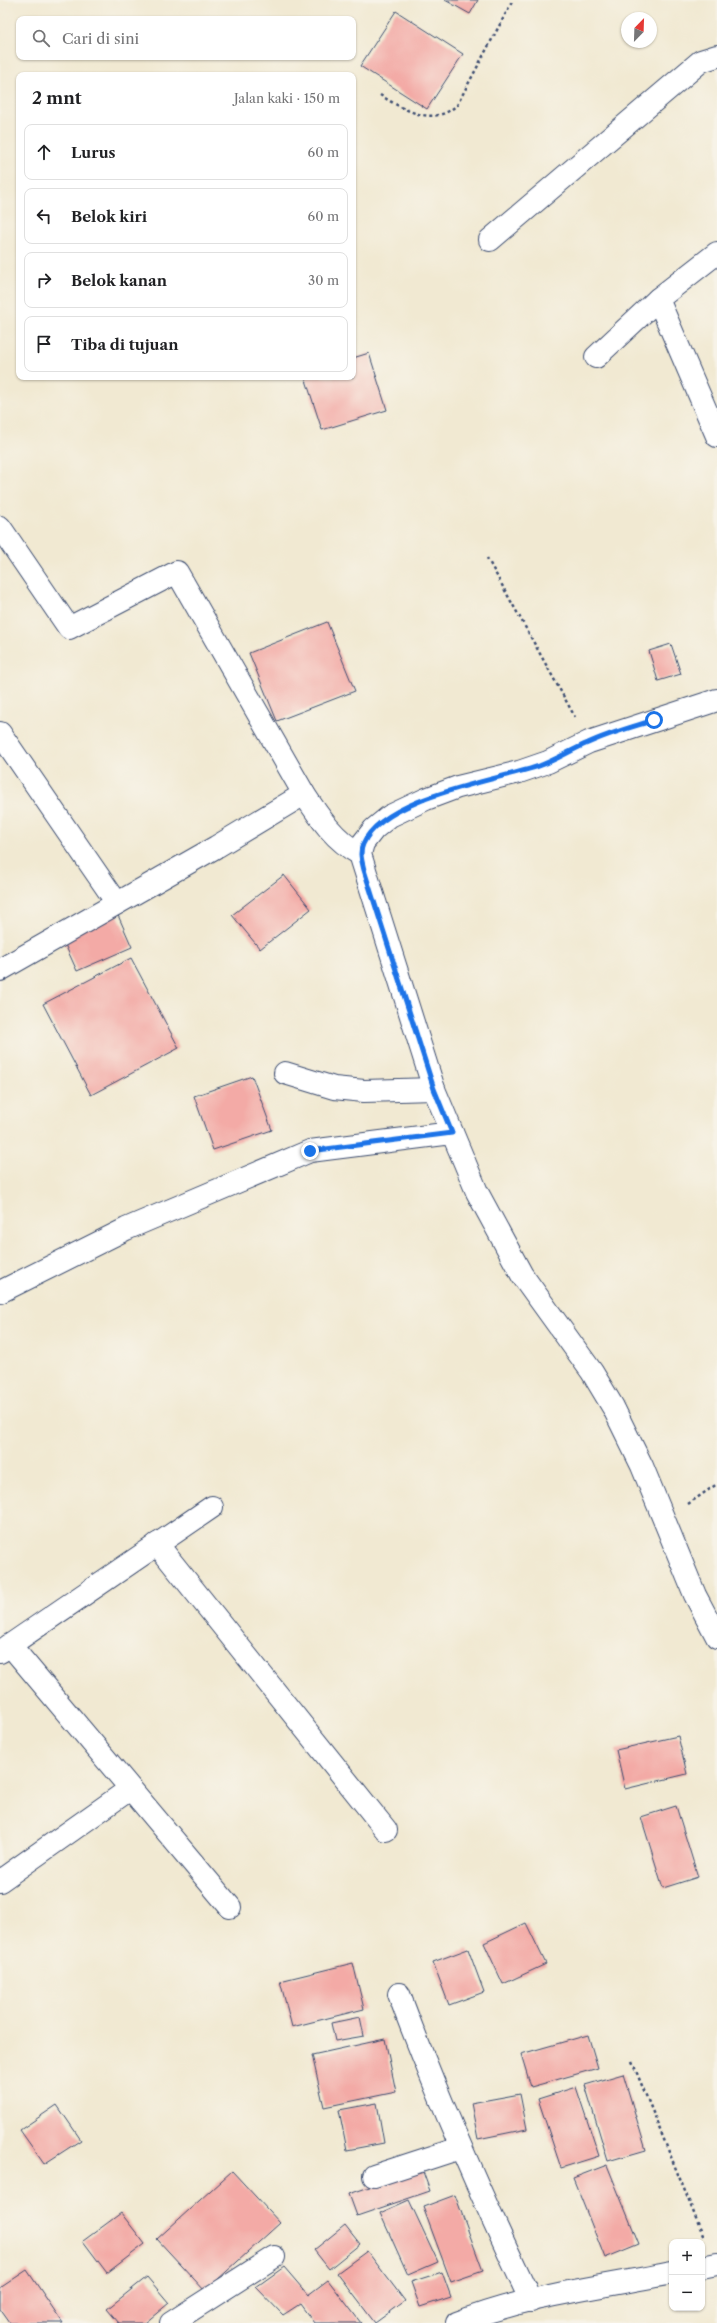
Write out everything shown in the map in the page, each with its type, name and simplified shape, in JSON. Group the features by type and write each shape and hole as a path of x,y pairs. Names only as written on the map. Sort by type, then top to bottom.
{"street":[{"path":"490,240 700,61 717,56"},
{"path":"596,358 658,299 717,253"},
{"path":"658,299 717,436"},
{"path":"0,527 68,628 177,572 304,794 325,825 341,842 360,854"},
{"path":"717,700 589,742 548,762 519,772 458,787 390,816 374,830 363,843 360,854 434,1089 477,1192 522,1275 592,1372 613,1407 642,1466 695,1595 717,1637"},
{"path":"0,734 117,903"},
{"path":"0,970 304,794"},
{"path":"286,1072 334,1088 364,1091 434,1089"},
{"path":"0,1292 126,1229 310,1151 452,1133"},
{"path":"212,1507 5,1648 130,1789 230,1907"},
{"path":"157,1544 386,1830"},
{"path":"0,1881 130,1789"},
{"path":"399,1994 429,2075 460,2148 531,2301"},
{"path":"374,2176 460,2148"},
{"path":"171,2323 274,2257"},
{"path":"457,2323 475,2316 531,2301 669,2274"}],"path":[{"path":"380,95 415,114 435,116 450,112 457,105 513,0"},
{"path":"487,558 589,742"},
{"path":"632,2061 711,2265"}],"building":[{"path":"445,0 478,0 470,14"},
{"path":"396,11 463,54 427,109 360,66"},
{"path":"369,353 387,410 322,430 306,380 356,380 356,357"},
{"path":"327,622 355,691 277,721 249,653"},
{"path":"671,644 681,674 658,681 649,651"},
{"path":"284,875 311,909 260,949 232,915"},
{"path":"117,913 132,947 77,971 62,938"},
{"path":"131,958 179,1048 91,1095 43,1004"},
{"path":"252,1076 272,1130 213,1150 194,1096"},
{"path":"678,1736 687,1774 625,1789 616,1750"},
{"path":"676,1806 698,1877 663,1888 641,1817"},
{"path":"526,1923 546,1964 503,1984 484,1943"},
{"path":"468,1949 484,1992 449,2005 433,1962"},
{"path":"353,1963 364,2009 292,2027 280,1981"},
{"path":"360,2017 364,2036 335,2041 331,2023"},
{"path":"588,2035 598,2068 531,2087 521,2054"},
{"path":"385,2039 396,2092 324,2107 312,2055"},
{"path":"623,2074 646,2150 608,2161 585,2085"},
{"path":"576,2087 599,2156 561,2168 538,2099"},
{"path":"520,2094 527,2129 478,2139 471,2103"},
{"path":"377,2103 384,2143 347,2150 339,2110"},
{"path":"57,2105 81,2140 44,2164 20,2130"},
{"path":"607,2165 639,2244 605,2258 573,2178"},
{"path":"422,2169 430,2191 357,2216 349,2194"},
{"path":"232,2171 280,2223 205,2291 157,2239"},
{"path":"455,2195 483,2271 451,2282 423,2207"},
{"path":"409,2200 438,2262 408,2275 380,2213"},
{"path":"121,2213 145,2244 107,2273 83,2241"},
{"path":"345,2225 360,2244 329,2269 314,2250"},
{"path":"367,2251 405,2301 375,2323 337,2273"},
{"path":"284,2267 308,2295 328,2280 361,2323 314,2323 300,2304 283,2315 256,2287"},
{"path":"27,2270 63,2323 10,2323 0,2309 0,2288"},
{"path":"442,2272 451,2297 420,2307 411,2282"},
{"path":"147,2277 169,2303 145,2323 119,2323 107,2309"}],"route":[{"path":"310,1151 452,1133 434,1089 364,870 360,854 363,843 374,830 390,816 426,799 458,787 519,772 548,762 589,742 654,720"}]}
